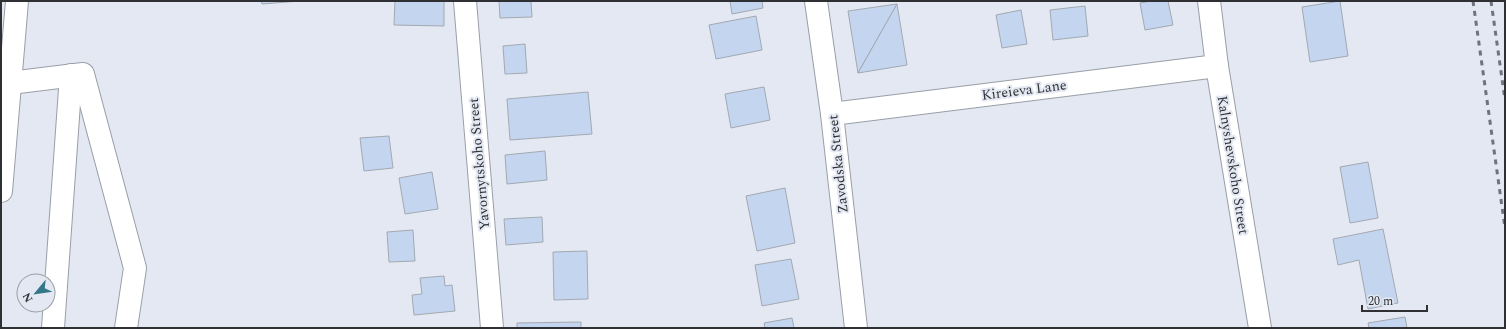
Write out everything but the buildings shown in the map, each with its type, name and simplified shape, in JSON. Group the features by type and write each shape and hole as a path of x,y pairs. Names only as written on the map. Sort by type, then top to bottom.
{"street":[{"path":"1,191 17,1"},
{"name":"Yavornytskoho Street","path":"466,1 492,328"},
{"name":"Zavodska Street","path":"816,1 832,114 856,328"},
{"name":"Kalnyshevskoho Street","path":"1209,1 1216,66 1260,328"},
{"name":"Kireieva Lane","path":"832,114 1216,66"},
{"path":"10,83 83,74 135,268 126,328"},
{"path":"53,328 72,75"}],"railway":[{"path":"1473,1 1505,228"},
{"path":"1491,1 1505,100"}]}
